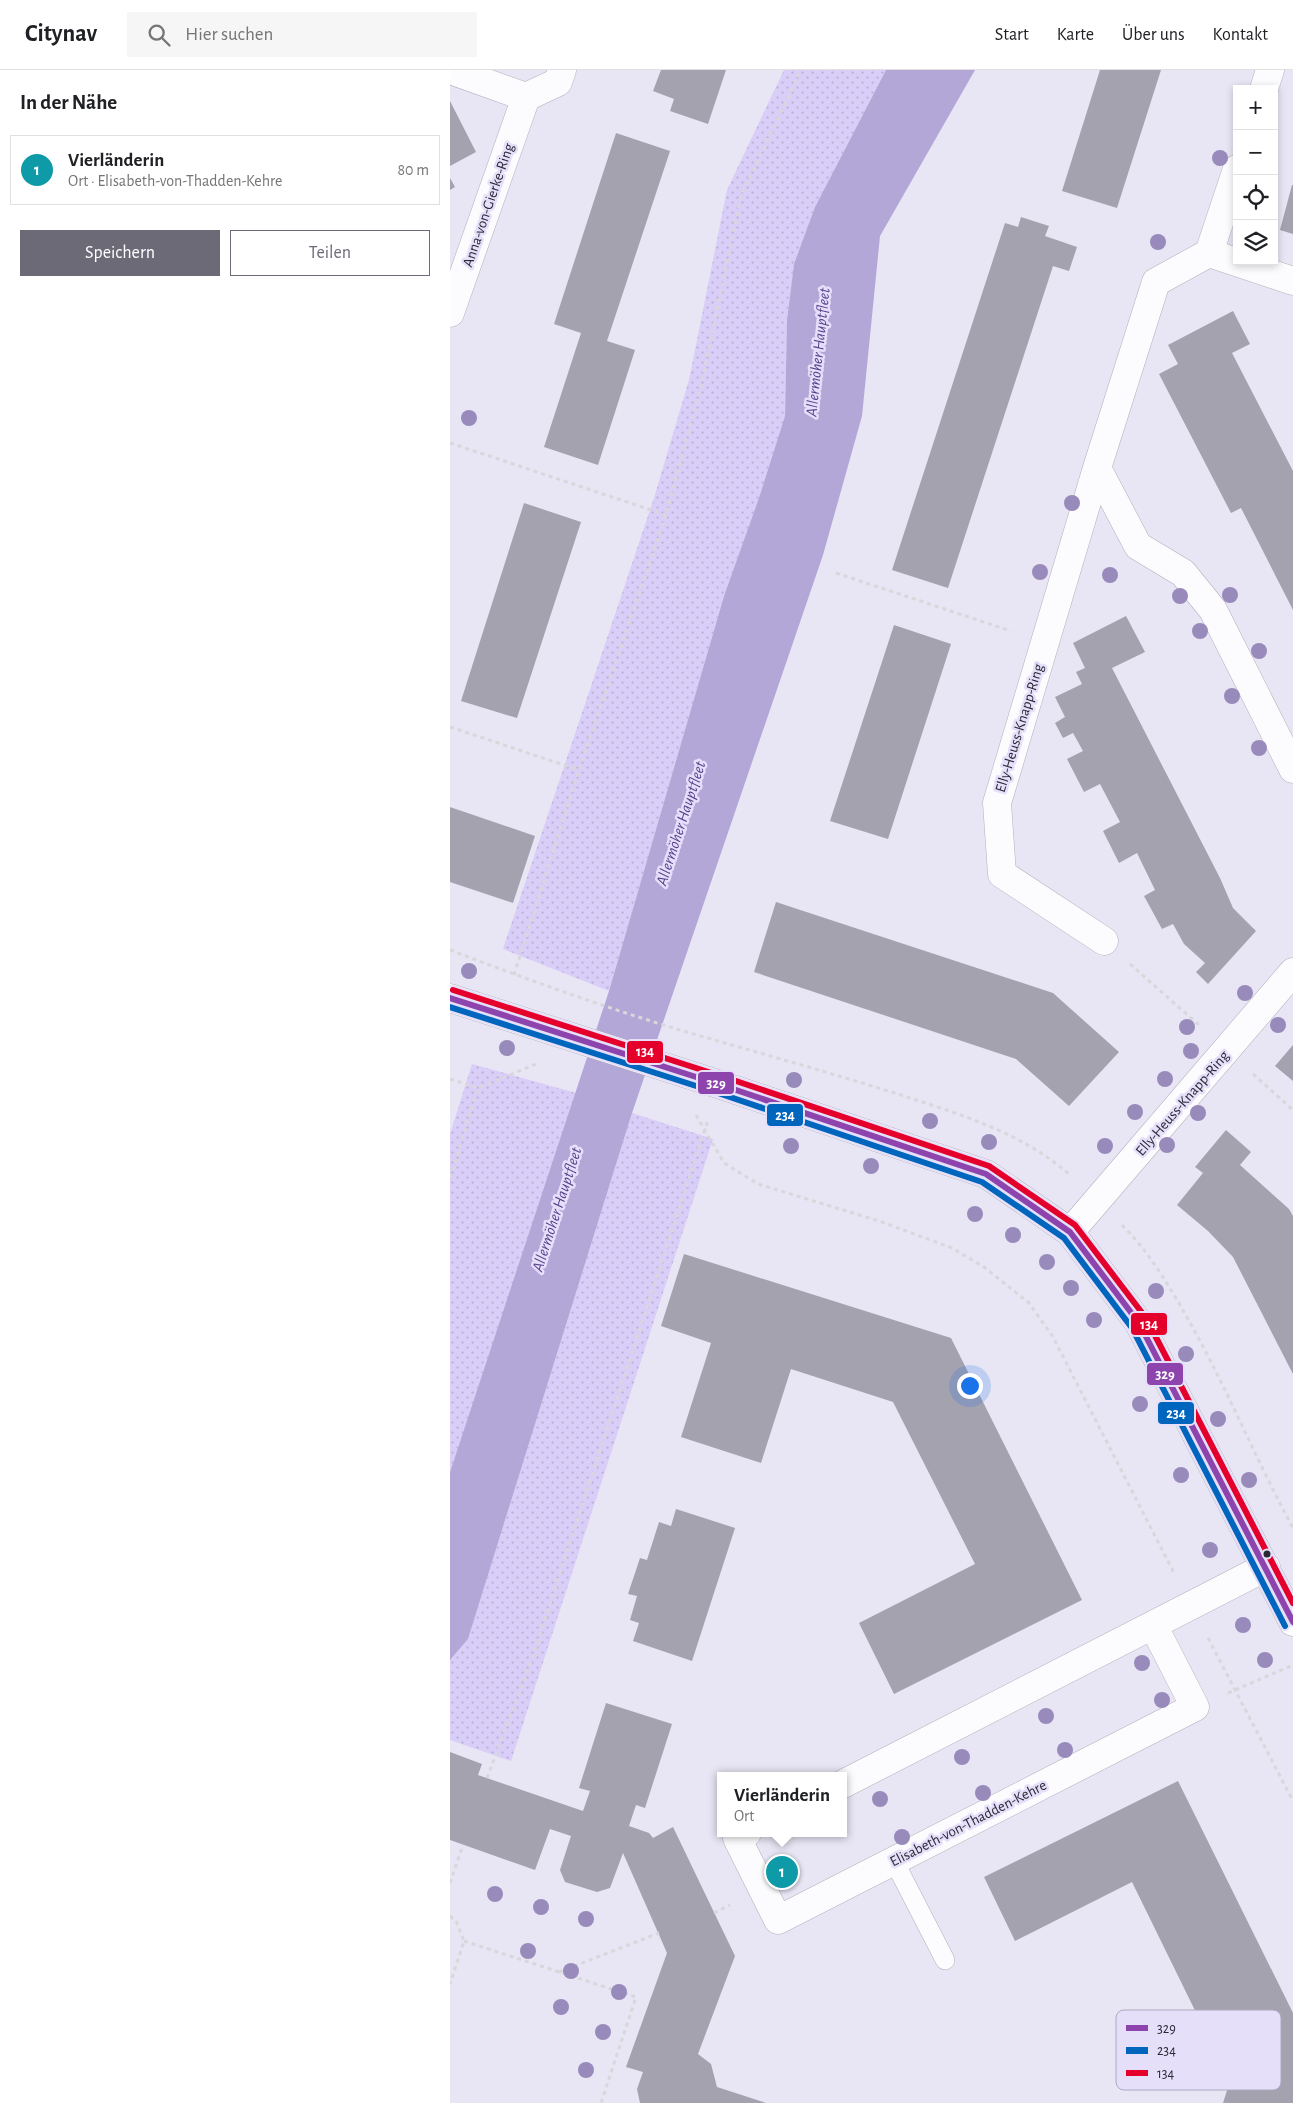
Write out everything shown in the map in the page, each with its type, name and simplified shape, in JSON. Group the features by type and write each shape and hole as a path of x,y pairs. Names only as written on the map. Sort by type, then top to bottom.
{"street":[{"path":"450,70 526,97 558,82 562,70"},
{"path":"1265,85 1270,70"},
{"name":"Anna-von-Gierke-Ring","path":"450,313 526,97"},
{"path":"1235,175 1209,253 1293,281"},
{"name":"Elly-Heuss-Knapp-Ring","path":"1104,941 1002,874 997,803 1097,468 1156,282 1209,253"},
{"path":"1097,468 1138,546 1183,573 1212,610 1293,769"},
{"name":"Elly-Heuss-Knapp-Ring","path":"1070,1232 1293,972"},
{"path":"450,998 676,1070 986,1174 1070,1232 1139,1322 1293,1622"},
{"path":"847,1782 1266,1567"},
{"name":"Elisabeth-von-Thadden-Kehre","path":"739,1837 737,1838 778,1920 1195,1707 1153,1625"}],"lane":[{"path":"894,1861 945,1960"}],"path":[{"path":"521,953 579,770 666,515 702,382 741,196 801,70"},
{"path":"450,443 666,515"},
{"path":"836,573 1045,642"},
{"path":"450,727 579,770"},
{"path":"1104,941 1293,1110"},
{"path":"450,950 576,996 687,1032"},
{"path":"487,1778 532,1659 721,1085 732,1045"},
{"path":"450,1078 478,1088 544,1061"},
{"path":"450,1178 478,1088"},
{"path":"691,1109 705,1129 724,1163 758,1184 878,1220 952,1248 984,1267 1029,1303 1053,1337 1293,1801"},
{"path":"1235,1690 1293,1665"},
{"path":"450,1883 463,1845"},
{"path":"450,1916 456,1921 464,1941 450,1984"},
{"path":"559,1972 659,1933"},
{"path":"464,1941 636,1997 601,2103"}],"shaded area":[{"path":"784,70 886,70 815,207 794,264 787,320 785,416 759,499 724,596 609,991 503,949 654,498 689,380 727,190"},
{"path":"472,1064 576,1093 450,1472 450,1134"},
{"path":"632,1113 713,1139 511,1761 450,1740 450,1660 468,1639"}],"water":[{"name":"Allermöher Hauptfleet","path":"886,70 975,70 880,236 862,416 823,555 632,1113 468,1639 450,1660 450,1472 609,991 724,596 759,498 785,416 787,320 794,264 815,207"}],"building":[{"path":"661,70 726,70 708,124 670,111 674,99 653,91"},
{"path":"1100,70 1161,70 1117,208 1062,191"},
{"path":"450,101 476,152 450,166"},
{"path":"616,133 670,151 607,341 635,350 598,465 544,447 581,333 554,324"},
{"path":"450,178 455,187 450,190"},
{"path":"1293,185 1293,234 1280,230"},
{"path":"1021,217 1049,226 1045,236 1077,247 1069,271 1053,266 948,588 892,570 1005,223 1018,227"},
{"path":"1233,311 1250,344 1232,353 1293,471 1293,610 1241,508 1231,513 1159,374 1178,364 1168,345"},
{"path":"524,503 581,522 517,718 461,701"},
{"path":"1126,616 1145,652 1112,668 1220,878 1233,908 1256,931 1208,984 1196,972 1205,963 1184,944 1173,924 1162,929 1144,896 1155,890 1137,853 1119,863 1103,831 1120,822 1100,784 1084,792 1067,759 1083,751 1073,733 1063,738 1055,723 1065,717 1055,697 1082,684 1076,672 1085,668 1073,643"},
{"path":"894,625 951,644 888,839 830,821"},
{"path":"450,807 535,836 513,903 450,882"},
{"path":"776,902 1053,993 1119,1052 1069,1106 1016,1059 754,972"},
{"path":"1293,1045 1293,1081 1275,1066"},
{"path":"1226,1130 1251,1152 1240,1165 1289,1209 1293,1216 1293,1374 1233,1257 1208,1231 1177,1205 1203,1173 1195,1167"},
{"path":"684,1254 951,1338 1082,1600 894,1694 859,1623 975,1564 893,1402 791,1369 761,1463 681,1437 711,1343 661,1326"},
{"path":"676,1509 735,1528 692,1661 633,1641 639,1623 630,1620 637,1596 628,1594 640,1558 647,1560 659,1522 671,1526"},
{"path":"606,1703 672,1724 645,1808 636,1805 629,1826 649,1833 653,1838 673,1827 735,1956 698,2054 711,2064 717,2087 766,2103 640,2103 637,2089 643,2072 626,2067 667,1953 623,1853 610,1888 597,1892 565,1882 560,1870 571,1836 550,1829 535,1870 450,1840 450,1752 482,1764 478,1775 583,1811 590,1791 579,1788"},
{"path":"1178,1781 1293,2013 1293,2103 1223,2103 1227,2090 1281,2090 1281,2010 1195,2010 1132,1882 1015,1941 984,1877"}],"transit line":[{"name":"134","path":"453,990 724,1077 989,1166 1075,1225 1146,1318 1293,1603"},
{"name":"329","path":"450,998 721,1085 986,1174 1070,1232 1139,1323 1293,1622"},
{"name":"234","path":"450,1007 718,1093 982,1182 1064,1238 1132,1328 1285,1626"}],"place":[{"name":"Vierländerin","path":"782,1872"}]}
